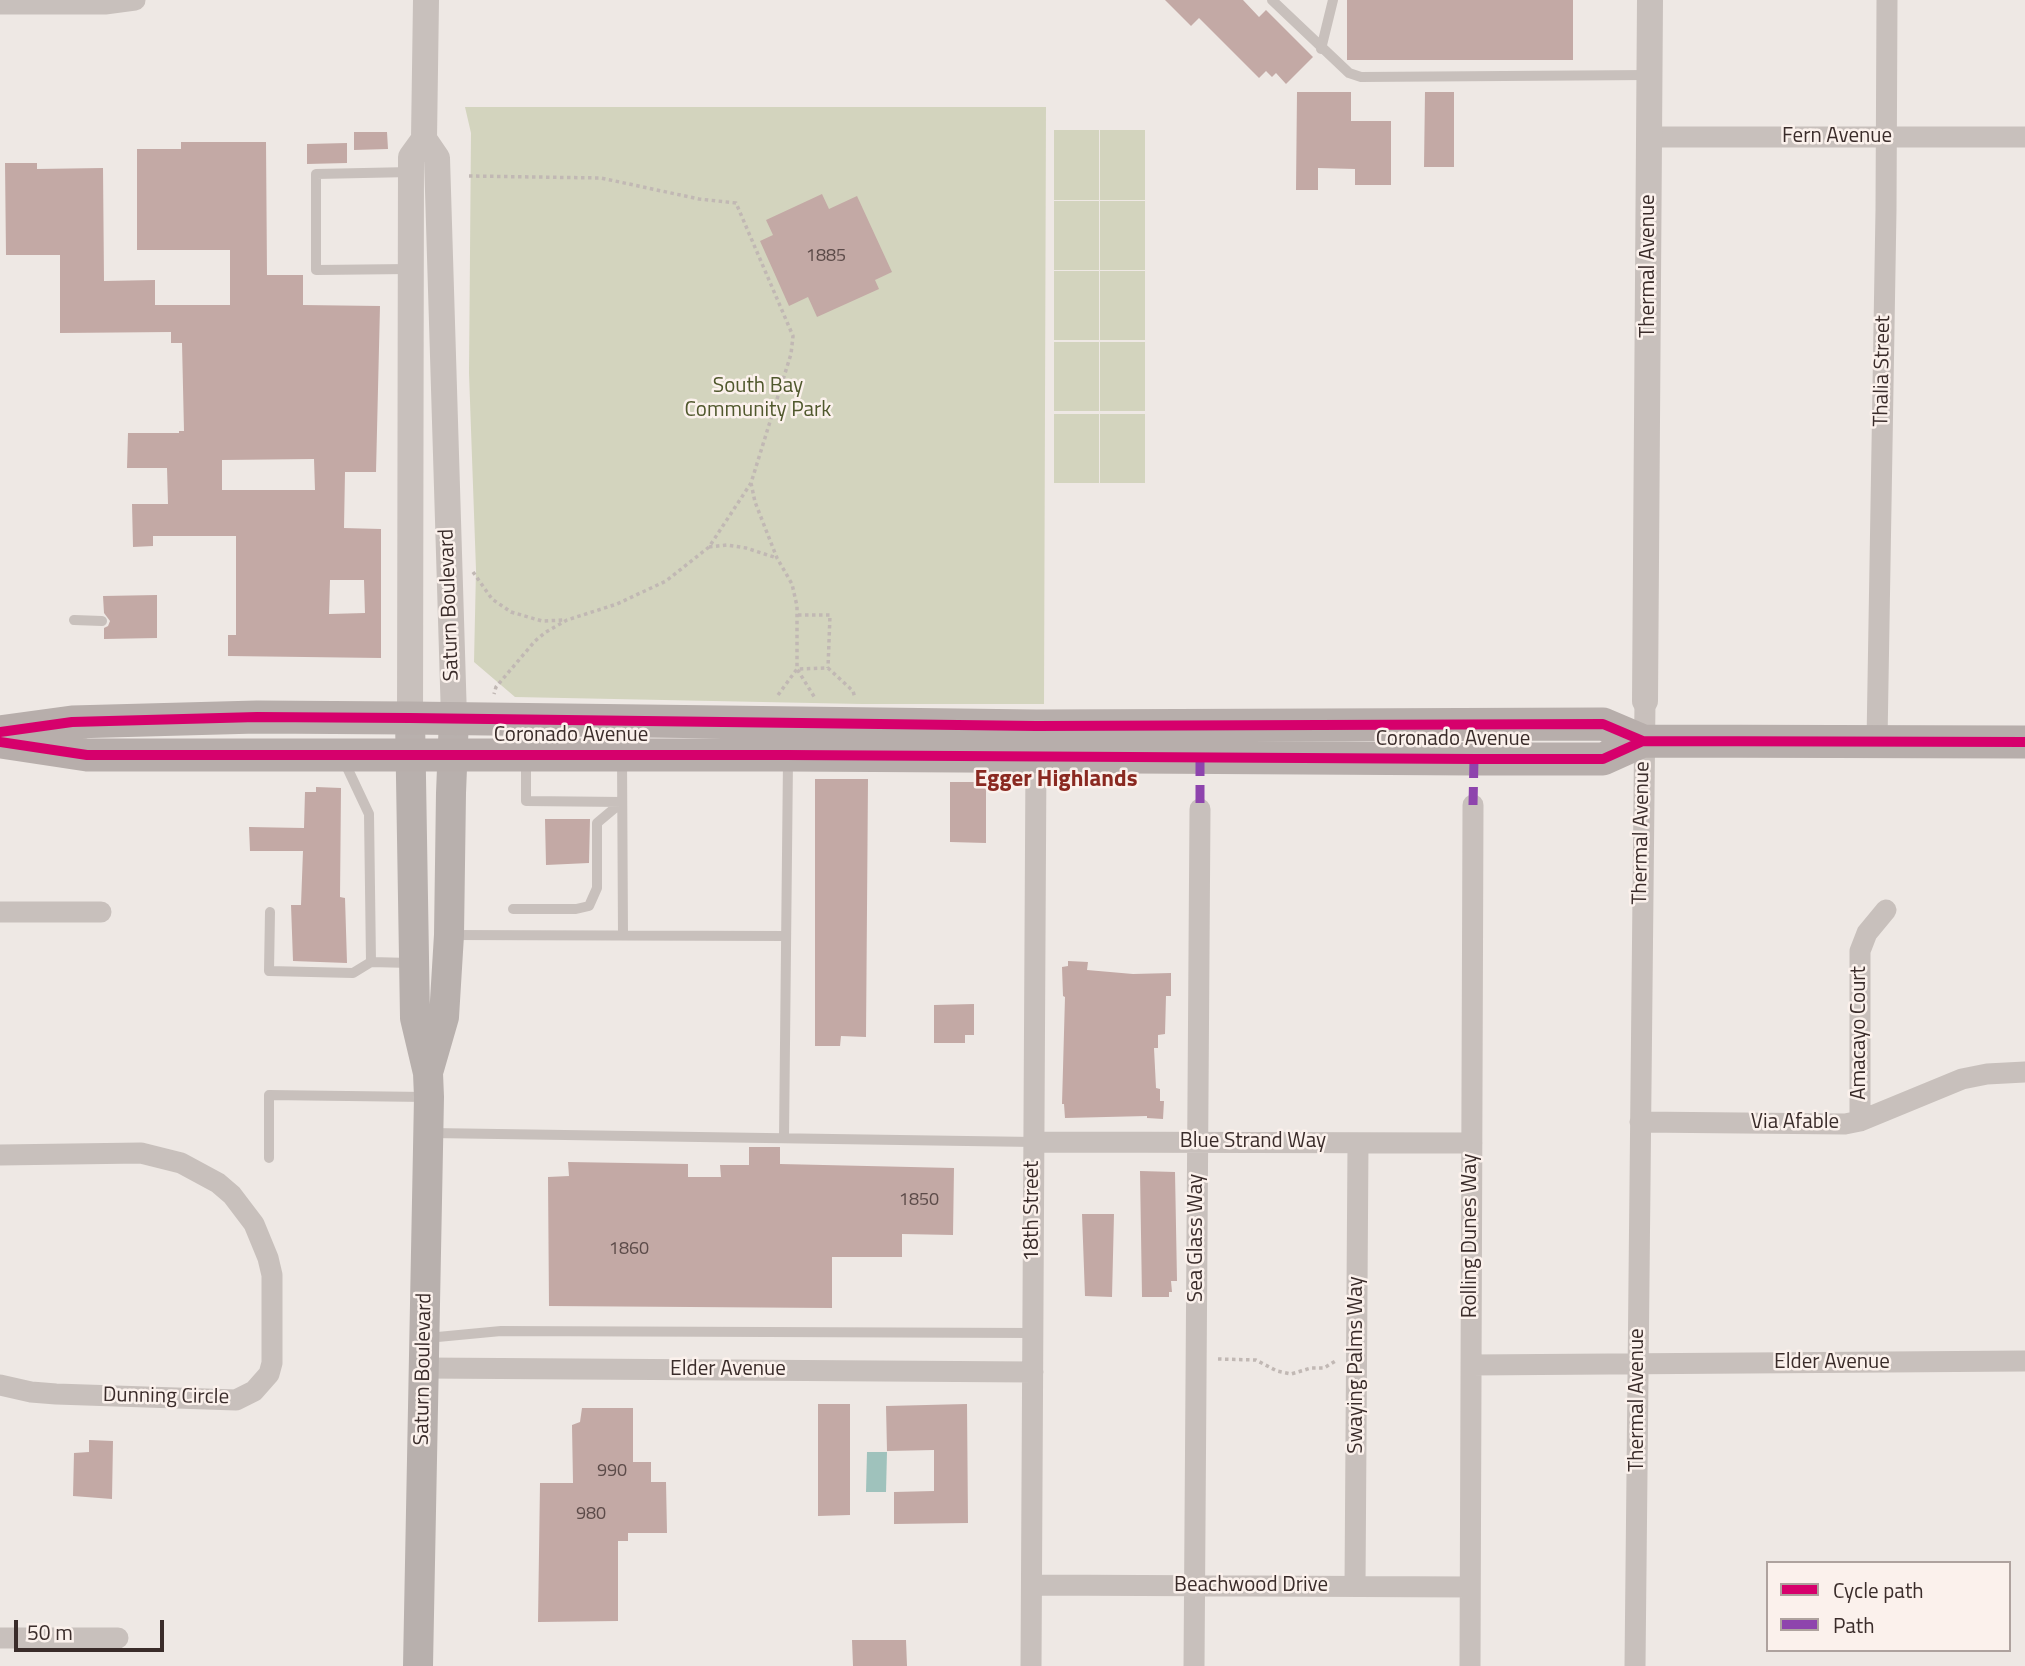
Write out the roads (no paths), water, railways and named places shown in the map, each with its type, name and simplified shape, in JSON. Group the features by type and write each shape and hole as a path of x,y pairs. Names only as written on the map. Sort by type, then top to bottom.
{"main road":[{"name":"Saturn Boulevard","path":"410,718 415,1018 429,1085 418,1666"},
{"name":"Coronado Avenue","path":"0,732 72,722 454,718 854,724 1036,742"},
{"name":"Saturn Boulevard","path":"429,1085 444,1017 449,935 454,718"},
{"name":"Coronado Avenue","path":"0,742 88,755 788,755 1036,742 1604,724 1643,741 2025,742"}],"street":[{"path":"0,4 105,4 135,0"},
{"name":"Saturn Boulevard","path":"410,718 411,157 424,139 426,0"},
{"name":"Thermal Avenue","path":"1635,1666 1650,0"},
{"name":"Thalia Street","path":"1877,741 1887,0"},
{"name":"Fern Avenue","path":"1650,137 2025,137"},
{"name":"Saturn Boulevard","path":"424,139 437,158 454,718"},
{"name":"18th Street","path":"1031,1666 1036,742"},
{"name":"Rolling Dunes Way","path":"1470,1666 1473,806"},
{"name":"Sea Glass Way","path":"1194,1666 1200,809"},
{"name":"Amacayo Court","path":"1860,1121 1860,951 1867,933 1886,910"},
{"path":"0,912 101,912"},
{"name":"Via Afable","path":"1640,1122 1845,1124 1860,1121 1962,1079 1987,1074 2025,1072"},
{"name":"Blue Strand Way","path":"1034,1142 1472,1143"},
{"name":"Swaying Palms Way","path":"1355,1586 1358,1143"},
{"name":"Dunning Circle","path":"0,1155 141,1153 181,1163 218,1183 232,1195 254,1224 268,1258 272,1275 272,1363 262,1384 236,1400 40,1394 0,1385"},
{"name":"Elder Avenue","path":"1471,1364 2025,1361"},
{"name":"Elder Avenue","path":"424,1368 1033,1372"},
{"name":"Beachwood Drive","path":"1032,1585 1470,1587"},
{"path":"0,1638 118,1638"}],"lane":[{"path":"1272,0 1321,49 1349,73 1361,77 1650,75"},
{"path":"1321,49 1333,0"},
{"path":"411,172 316,174 316,270 411,269"},
{"path":"74,620 102,621"},
{"path":"341,755 369,814 371,962"},
{"path":"784,1138 788,755"},
{"path":"526,756 526,801 622,803"},
{"path":"622,756 623,935"},
{"path":"513,909 576,909 589,906 597,888 597,823 622,803"},
{"path":"270,912 269,971 353,973 371,962 415,963"},
{"path":"449,935 786,936"},
{"path":"269,1158 269,1095 429,1085"},
{"path":"429,1133 1034,1142"},
{"path":"424,1338 501,1331 1033,1333"}],"water":[{"path":"867,1452 887,1452 886,1492 866,1492"}],"district":[{"name":"Egger Highlands","path":"1056,780"}],"park label":[{"name":"South Bay Community Park","path":"758,399"}]}
